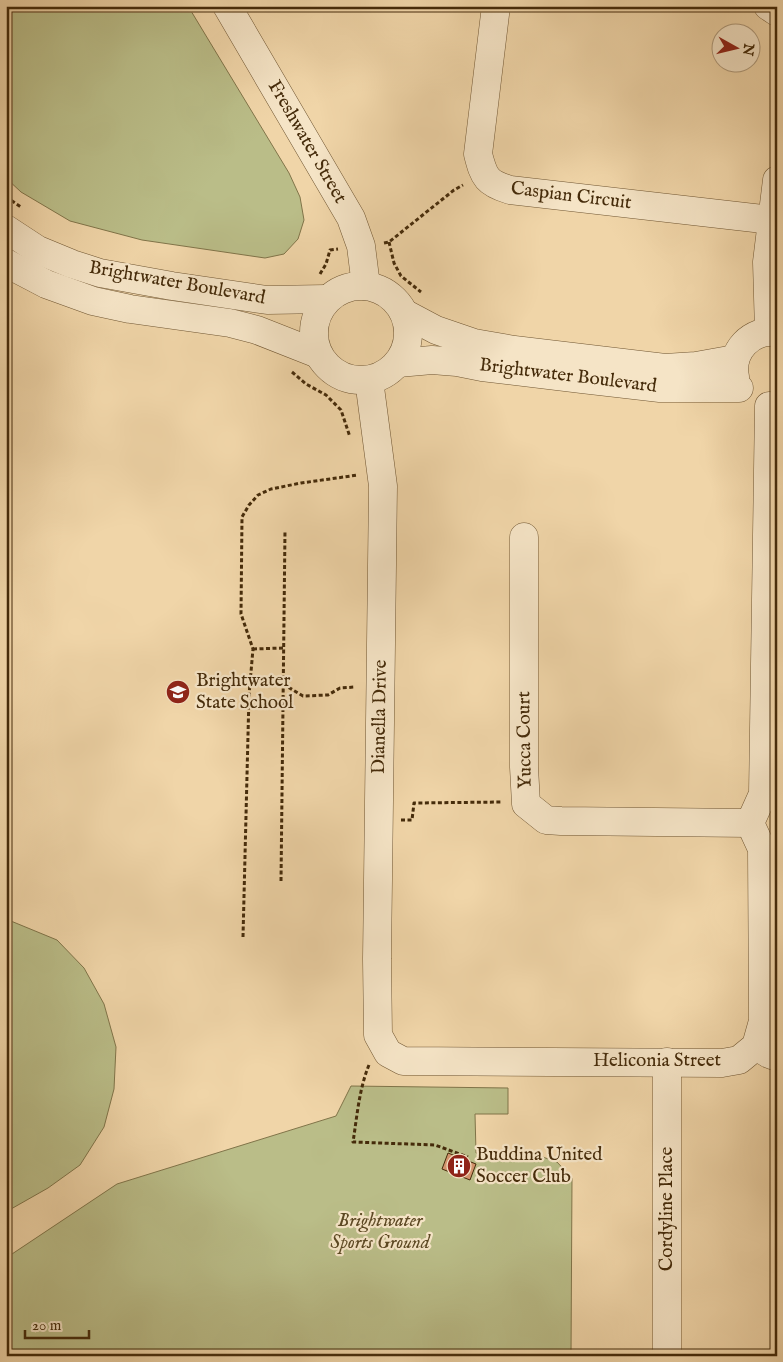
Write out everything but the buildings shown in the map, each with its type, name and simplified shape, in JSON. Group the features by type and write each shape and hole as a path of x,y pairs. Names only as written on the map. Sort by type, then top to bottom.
{"street":[{"name":"Freshwater Street","path":"227,6 351,218 360,246 366,286"},
{"path":"483,174 478,154 496,6"},
{"path":"768,6 777,12"},
{"name":"Caspian Circuit","path":"483,174 496,186 510,190 771,220"},
{"path":"750,823 764,794 772,546 773,406 758,404 749,399 736,382 734,370 735,359 740,348 748,339 758,334 773,331 767,262 777,180"},
{"name":"Brightwater Boulevard","path":"6,229 38,250 100,273 267,300 322,287"},
{"name":"Brightwater Boulevard","path":"6,263 46,284 93,301 130,309 230,323 257,330 318,354"},
{"path":"352,286 366,286 381,290 395,299 413,304 408,326 408,339 404,352 398,363 390,371 368,380 353,380 339,376 327,366 318,354 314,340 314,325 319,311 322,287 338,291 352,286"},
{"name":"Brightwater Boulevard","path":"413,304 436,330 474,343 514,350 665,368 696,366 735,359"},
{"name":"Brightwater Boulevard","path":"398,363 432,360 458,362 482,367 660,388 740,388"},
{"name":"Dianella Drive","path":"368,380 383,486 377,959 379,1058"},
{"name":"Yucca Court","path":"524,537 524,767 526,804 546,820 750,823"},
{"name":"Heliconia Street","path":"379,1058 403,1061 722,1063 739,1060 766,1051 763,1020 762,849 750,823"},
{"name":"Cordyline Place","path":"667,1062 667,1356"}],"path":[{"path":"413,304 394,263 389,242 454,190 483,174"},
{"path":"6,197 27,212"},
{"path":"322,287 321,273 330,250"},
{"path":"290,370 306,384 326,395 341,410 345,421"},
{"path":"243,937 248,695 253,649 241,614 242,516 258,495 271,489 358,475"},
{"path":"281,881 285,530"},
{"path":"253,649 284,648"},
{"path":"284,684 303,696 328,695 340,688 355,687"},
{"path":"379,819 412,820 414,803 505,802"},
{"path":"379,1058 364,1076 353,1142 435,1145 468,1157"}],"green space":[{"path":"6,6 188,6 289,173 300,197 304,220 298,239 284,254 265,258 142,240 70,221 21,192 6,178"},
{"path":"6,919 57,940 84,968 104,1004 116,1047 114,1089 104,1127 80,1165 48,1188 6,1210"},
{"name":"Brightwater Sports Ground","path":"351,1086 508,1088 508,1114 475,1114 476,1153 534,1154 557,1162 572,1178 571,1356 6,1356 6,1258 117,1184 336,1116"}],"place":[{"name":"Brightwater State School","path":"178,692"},
{"name":"Buddina United Soccer Club","path":"459,1166"}]}
